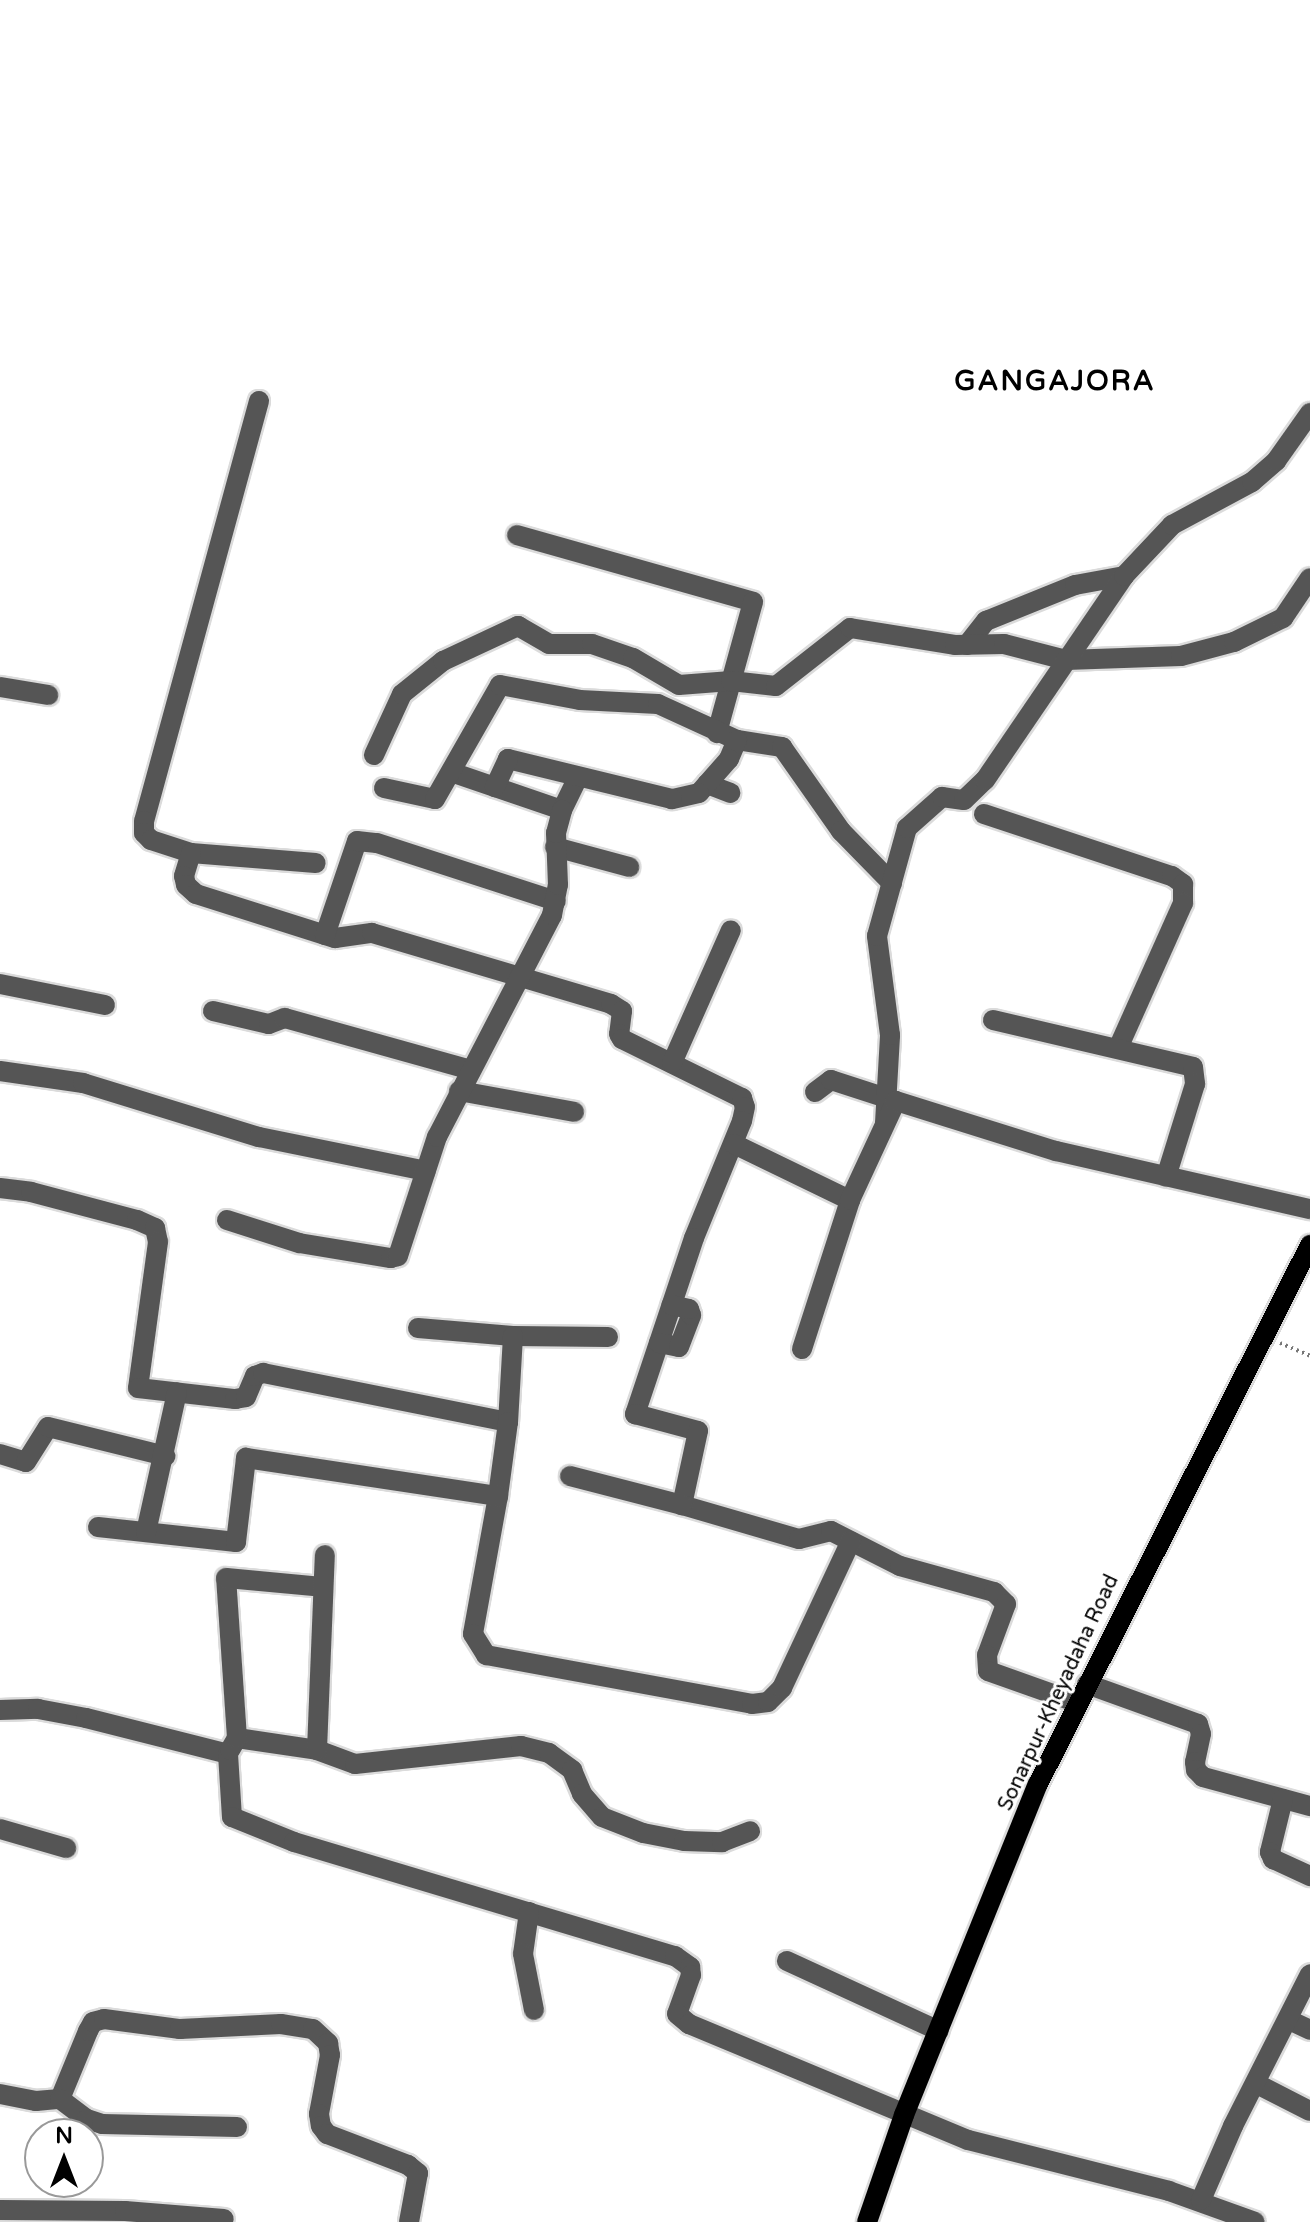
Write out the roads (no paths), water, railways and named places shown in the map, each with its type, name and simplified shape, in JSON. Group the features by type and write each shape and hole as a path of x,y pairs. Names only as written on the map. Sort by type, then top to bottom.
{"main road":[{"name":"Sonarpur-Kheyadaha Road","path":"867,2222 904,2115 1038,1784 1310,1245"}],"street":[{"path":"259,401 144,821 144,833 151,840 191,853 316,863"},
{"path":"802,1349 850,1200 885,1123 891,1100 890,1035 877,936 907,828 942,797 964,800 985,780 1124,576 1172,525 1252,482 1276,461 1310,413"},
{"path":"517,535 753,602 717,733"},
{"path":"967,645 986,621 1075,585 1124,576"},
{"path":"374,755 402,694 443,661 518,626 549,644 592,644 633,658 679,685 731,681 776,686 850,628 916,641 1004,644 1066,660 1181,656 1234,642 1283,618 1310,578"},
{"path":"384,788 435,799 500,685 580,700 658,704 737,740 782,747 841,831 892,883"},
{"path":"0,687 48,695"},
{"path":"495,787 508,759 672,799 699,793 729,759 737,740"},
{"path":"451,772 562,810"},
{"path":"227,1220 299,1243 391,1258 404,1247 437,1137 556,901 558,870 555,847 562,810 578,777"},
{"path":"707,784 730,793"},
{"path":"984,814 1172,876 1183,884 1183,903 1118,1048"},
{"path":"325,935 357,841 366,840 556,901"},
{"path":"555,847 629,867"},
{"path":"191,853 184,876 186,885 196,894 325,935 344,938 372,933 618,1007 622,1011 619,1034 622,1039 742,1098 745,1107 734,1144 694,1238 635,1414 698,1431 682,1505"},
{"path":"672,1063 731,930"},
{"path":"0,984 105,1005"},
{"path":"213,1011 269,1024 285,1018 471,1070"},
{"path":"993,1020 1193,1067 1196,1074 1166,1177"},
{"path":"0,1071 83,1083 259,1137 426,1171"},
{"path":"815,1092 831,1080 1027,1143 1310,1209"},
{"path":"459,1091 574,1112"},
{"path":"734,1144 850,1200"},
{"path":"0,1188 31,1192 137,1220 155,1228 158,1242 138,1388 246,1397 255,1376 263,1373 508,1422"},
{"path":"418,1328 513,1336 608,1337"},
{"path":"513,1336 508,1422 473,1634 486,1655 752,1704 777,1696 851,1541"},
{"path":"146,1532 177,1392"},
{"path":"0,1454 26,1462 48,1427 165,1456"},
{"path":"98,1527 236,1542 246,1458 498,1496"},
{"path":"570,1476 787,1537 810,1539 824,1530 900,1566 1003,1597 1006,1604 987,1655 988,1671 1190,1718 1198,1724 1201,1734 1195,1762 1196,1770 1203,1777 1310,1806"},
{"path":"317,1750 325,1555"},
{"path":"323,1587 226,1578 232,1817 294,1842 685,1961 691,1975 677,2014 689,2024 968,2140 1201,2200 1255,2222"},
{"path":"0,1710 21,1707 232,1746 317,1750 355,1764 521,1746 549,1753 572,1770 582,1794 602,1817 643,1833 684,1841 722,1842 750,1831"},
{"path":"1283,1799 1270,1852 1273,1859 1310,1876"},
{"path":"0,1829 66,1848"},
{"path":"529,1912 523,1954 534,2010"},
{"path":"787,1961 939,2031"},
{"path":"1201,2200 1233,2126 1257,2084 1310,1974"},
{"path":"60,2099 93,2022 104,2019 180,2029 281,2024 313,2029 328,2043 330,2055 319,2114 321,2126 327,2134 408,2165 418,2173 409,2222"},
{"path":"1289,2020 1310,2030"},
{"path":"1257,2084 1310,2111"},
{"path":"0,2094 36,2101 60,2099 87,2119 102,2124 237,2127"},
{"path":"0,2210 62,2217 224,2219"}],"district":[{"name":"GANGAJORA","path":"1055,381"}]}
